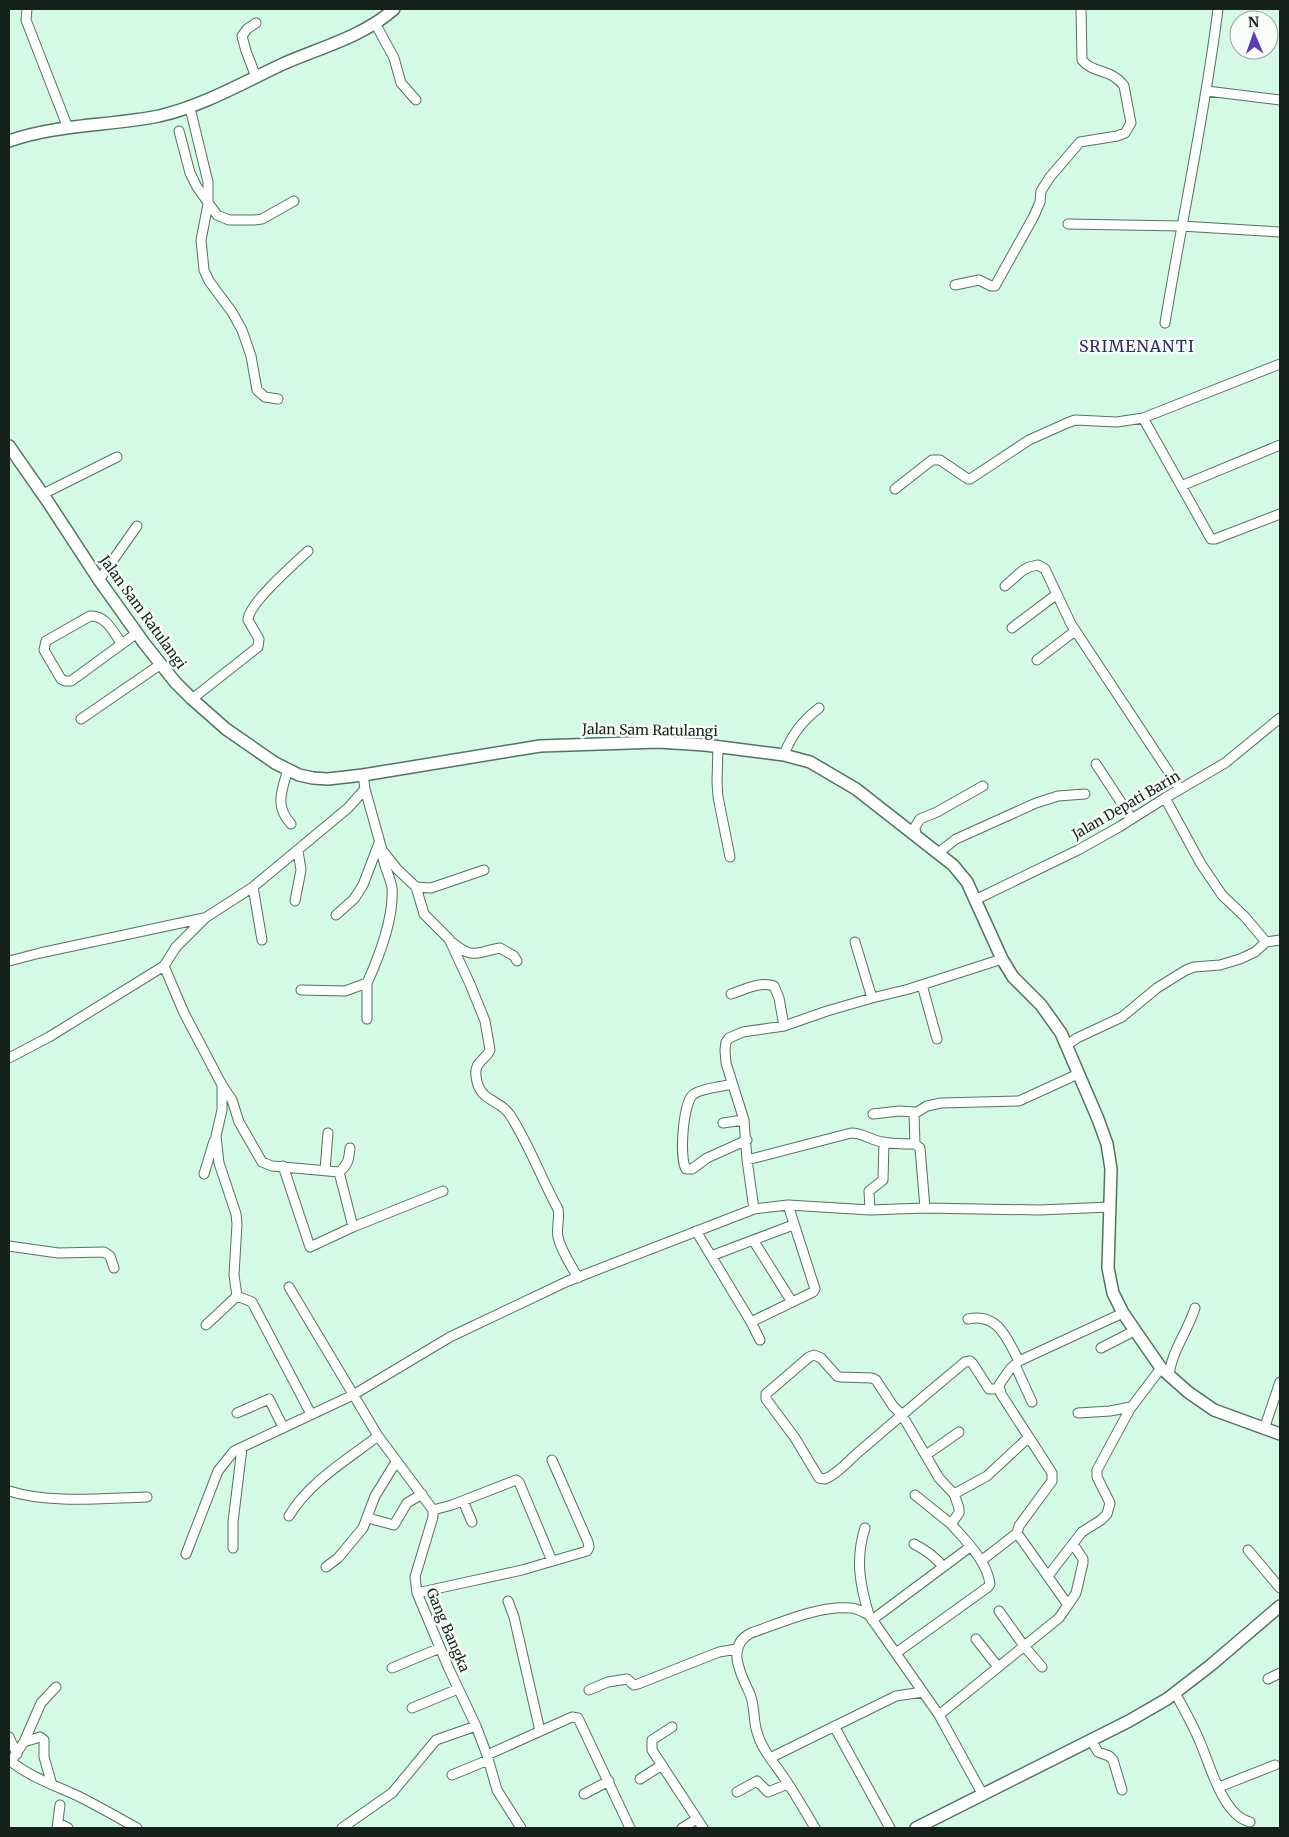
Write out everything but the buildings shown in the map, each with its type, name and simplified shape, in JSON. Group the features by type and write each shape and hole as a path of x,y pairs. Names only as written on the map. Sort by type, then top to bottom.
{"street":[{"path":"27,9 26,20 68,128"},
{"path":"9,141 38,132 159,116 190,108 359,32 394,9"},
{"path":"955,285 979,280 995,286 1034,216 1040,202 1041,191 1050,177 1080,142 1126,133 1131,123 1124,86 1108,72 1090,67 1082,60 1081,9"},
{"path":"1165,324 1181,226 1207,91 1218,9"},
{"path":"256,23 247,29 242,36 256,77"},
{"path":"375,23 394,58 401,83 416,100"},
{"path":"1207,91 1280,100"},
{"path":"190,108 208,182 208,204 201,240 204,270 209,281 232,312 242,330 251,356 257,390 265,397 278,399"},
{"path":"179,131 190,173 208,204 217,215 229,220 238,221 262,219 294,201"},
{"path":"1068,224 1181,226 1280,232"},
{"path":"895,489 932,460 940,460 970,479 1029,440 1066,422 1075,420 1117,422 1144,418 1280,364"},
{"path":"1144,418 1211,539 1280,514"},
{"path":"1181,486 1280,445"},
{"name":"Jalan Sam Ratulangi","path":"9,446 99,580 161,664 192,699 226,729 275,763 299,775 328,779 363,775 540,746 658,742 718,746 784,755 810,762 856,789 938,852 953,865 967,882 1002,959 1013,977 1040,1005 1061,1033 1089,1095 1107,1144 1111,1169 1108,1268 1113,1293 1123,1313 1160,1368 1188,1392 1214,1410 1280,1434"},
{"path":"43,494 117,457"},
{"path":"99,580 137,526"},
{"path":"192,699 258,647 259,639 248,620 250,611 259,599 308,551"},
{"path":"1005,586 1029,567 1038,565 1045,569 1075,631 1180,789"},
{"path":"1012,628 1057,594"},
{"path":"122,644 104,619 90,616 46,641 44,650 61,679 71,681 122,644 137,633"},
{"path":"1037,660 1075,631"},
{"path":"81,719 161,664"},
{"path":"784,755 788,742 795,731 807,717 819,708"},
{"name":"Jalan Depati Barin","path":"975,900 1078,850 1132,819 1225,763 1280,718"},
{"path":"718,746 718,797 730,857"},
{"path":"1096,764 1132,819"},
{"path":"288,769 280,804 286,818 292,824"},
{"path":"363,775 372,817 380,840 384,865 391,883 392,899 380,956 367,983 367,1019"},
{"path":"916,835 915,828 920,819 937,812 984,786"},
{"path":"9,1058 49,1037 164,966 176,947 205,918 253,887 298,851 348,808 366,789"},
{"path":"938,852 956,839 1036,803 1058,796 1085,794"},
{"path":"1165,798 1201,864 1222,895 1245,917 1266,942"},
{"path":"336,915 354,899 363,886 380,840"},
{"path":"382,850 397,869 416,886 424,914 467,954 484,953 500,948 514,956 517,961"},
{"path":"295,901 300,870 298,851"},
{"path":"416,886 431,888 484,870"},
{"path":"253,887 262,940"},
{"path":"9,961 40,952 205,918"},
{"path":"449,939 486,1021 490,1050 479,1062 476,1077 484,1096 509,1113 526,1145 558,1209 560,1223 559,1241 578,1278"},
{"path":"1067,1045 1077,1038 1122,1017 1157,988 1186,970 1194,967 1220,965 1240,959 1255,952 1266,942 1280,940"},
{"path":"855,942 872,998"},
{"path":"754,1209 744,1120 732,1084 725,1050 726,1042 729,1038 744,1032 784,1026 1002,959"},
{"path":"164,966 184,1013 222,1085 232,1100 239,1122 262,1162 272,1166 339,1172"},
{"path":"301,990 345,991 367,983"},
{"path":"730,994 759,984 774,986 779,998 784,1026"},
{"path":"922,985 937,1039"},
{"path":"874,1114 899,1111 916,1112 927,1106 941,1104 1019,1101 1078,1074"},
{"path":"732,1084 696,1092 690,1097 681,1145 682,1164 686,1169 692,1169 707,1158 747,1140"},
{"path":"204,1174 222,1110 222,1085"},
{"path":"914,1144 913,1119 916,1112"},
{"path":"723,1124 744,1120"},
{"path":"325,1170 328,1133"},
{"path":"747,1160 851,1134 863,1134 872,1140 884,1142 914,1144 920,1148 925,1208"},
{"path":"216,1136 219,1162 236,1214 234,1275 237,1296"},
{"path":"870,1210 869,1191 883,1180 884,1142"},
{"path":"339,1172 347,1164 350,1148"},
{"path":"283,1166 310,1246 443,1191"},
{"path":"339,1172 353,1227"},
{"path":"186,1554 218,1471 234,1451 353,1395 450,1337 578,1278 696,1230 754,1209 788,1205 870,1210 925,1208 1038,1210 1110,1207"},
{"path":"751,1322 813,1292 815,1289 788,1205"},
{"path":"711,1256 793,1225"},
{"path":"696,1230 760,1340"},
{"path":"754,1240 792,1302"},
{"path":"9,1246 58,1254 104,1252 110,1256 114,1268"},
{"path":"289,1287 378,1436 432,1510 463,1501 514,1480 518,1481 552,1561"},
{"path":"206,1325 237,1296"},
{"path":"237,1296 252,1302 311,1414"},
{"path":"1169,1376 1173,1358 1195,1308"},
{"path":"981,1562 1017,1533 1019,1526 1053,1477 999,1389 1002,1379 1017,1363 1123,1313"},
{"path":"968,1319 983,1318 1001,1328 1032,1402"},
{"path":"1101,1348 1134,1331"},
{"path":"951,1524 959,1513 954,1494 939,1478 902,1415 893,1406 876,1380 868,1377 840,1377 818,1356 814,1355 769,1390 765,1396 795,1438 819,1478 824,1479 835,1472 902,1415 968,1361 973,1364 989,1389 999,1389"},
{"path":"1048,1576 1082,1532 1107,1514 1110,1503 1097,1477 1097,1470 1131,1407 1160,1368"},
{"path":"1264,1428 1280,1382"},
{"path":"237,1413 269,1398 284,1427"},
{"path":"1078,1413 1110,1411 1131,1407"},
{"path":"926,1455 958,1432"},
{"path":"289,1516 296,1504 310,1488 378,1436"},
{"path":"954,1494 986,1476 1029,1437"},
{"path":"233,1548 233,1522 242,1448"},
{"path":"417,1594 522,1570 587,1551 589,1547 552,1460"},
{"path":"326,1567 338,1558 363,1528 375,1496 396,1462"},
{"path":"9,1491 18,1494 57,1498 147,1497"},
{"path":"368,1518 394,1525 407,1503 422,1494"},
{"path":"896,1652 988,1587 990,1580 981,1562 951,1524 915,1496"},
{"path":"463,1501 472,1522"},
{"name":"Gang Bangka","path":"432,1510 433,1517 415,1577 417,1594 476,1726 496,1790 521,1828"},
{"path":"865,1528 860,1541 859,1578 870,1617"},
{"path":"1017,1533 1068,1605"},
{"path":"914,1544 925,1549 943,1567"},
{"path":"939,1715 1059,1618 1076,1594 1084,1563 1073,1544"},
{"path":"870,1617 970,1547"},
{"path":"1248,1550 1280,1588"},
{"path":"508,1601 514,1617 540,1731"},
{"path":"916,1828 1129,1721 1176,1694 1280,1606"},
{"path":"815,1828 770,1758 757,1732 751,1700 741,1678 737,1650 743,1637 751,1633 815,1611 850,1608 860,1610 870,1617 939,1715 983,1795"},
{"path":"999,1611 1042,1667"},
{"path":"976,1639 998,1667"},
{"path":"392,1668 440,1648"},
{"path":"589,1690 608,1682 626,1679 634,1685 638,1684 719,1652 737,1650"},
{"path":"1268,1678 1280,1673"},
{"path":"11,1759 24,1742 41,1703 56,1687"},
{"path":"412,1708 458,1689"},
{"path":"770,1758 896,1696 923,1692"},
{"path":"1176,1694 1200,1741 1219,1787 1235,1814 1242,1820 1250,1822"},
{"path":"452,1775 540,1731 572,1717 578,1718 630,1828"},
{"path":"342,1828 392,1793 436,1740 476,1726"},
{"path":"834,1726 890,1828"},
{"path":"672,1727 652,1740 652,1750 703,1828"},
{"path":"9,1737 11,1759 20,1769 78,1796 137,1828"},
{"path":"24,1742 40,1737 44,1740 44,1757 52,1785"},
{"path":"1091,1740 1098,1752 1111,1758 1122,1790"},
{"path":"640,1779 662,1765"},
{"path":"1219,1787 1275,1765"},
{"path":"584,1794 609,1781"},
{"path":"737,1792 756,1781 768,1792 788,1784"},
{"path":"60,1805 57,1826 68,1828"},
{"path":"682,1828 697,1819"}],"district":[{"name":"SRIMENANTI","path":"1137,346"}]}
